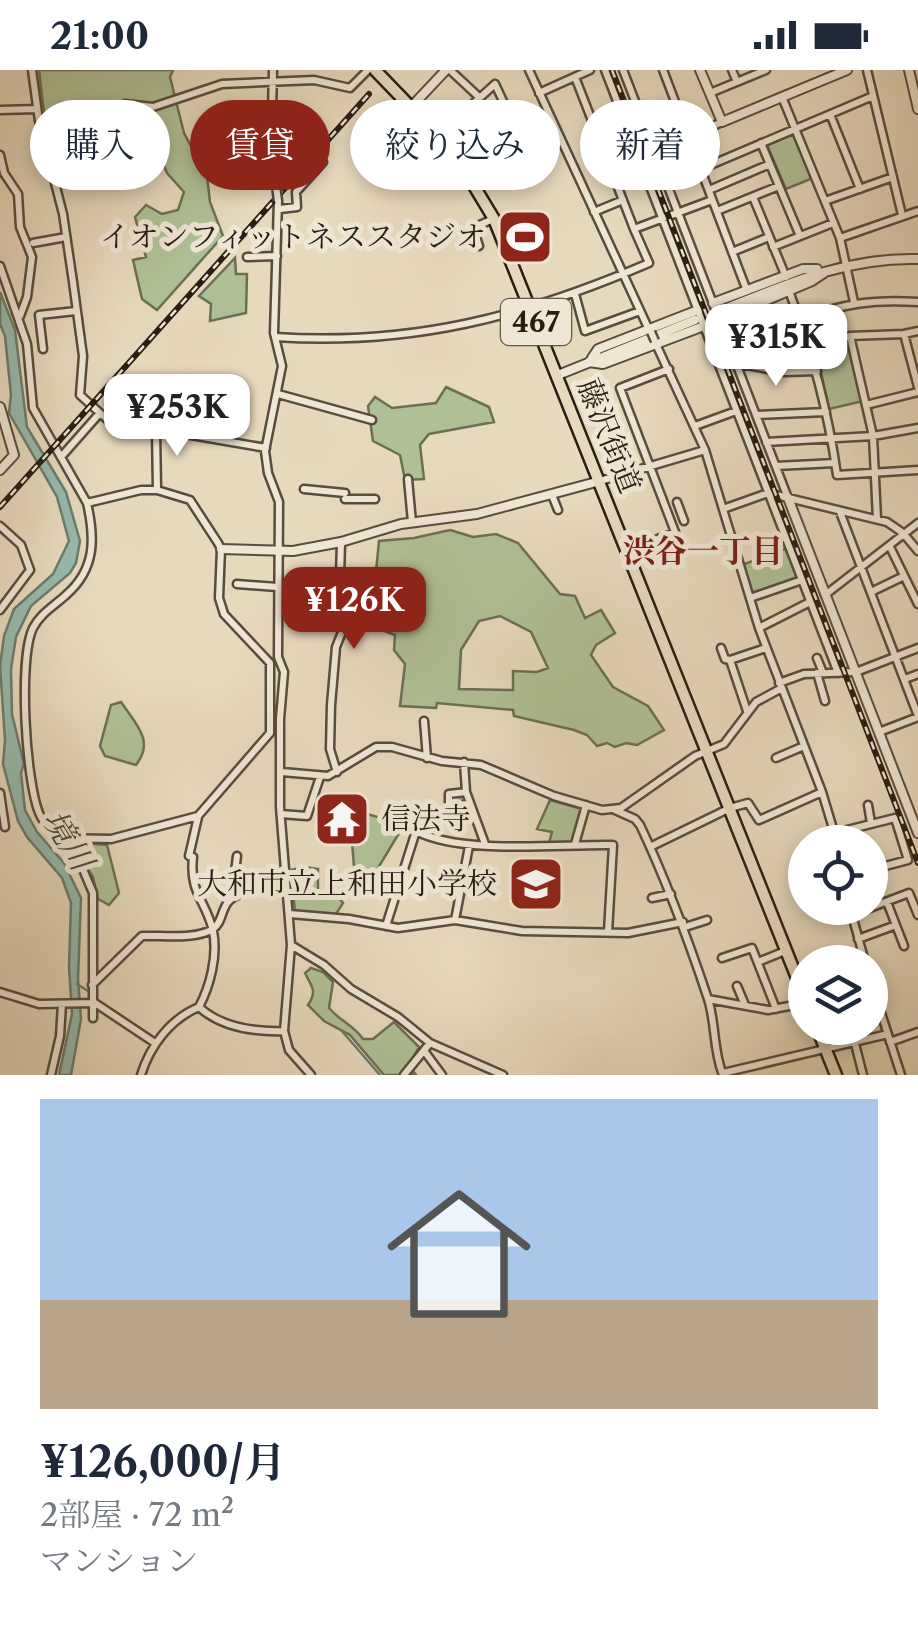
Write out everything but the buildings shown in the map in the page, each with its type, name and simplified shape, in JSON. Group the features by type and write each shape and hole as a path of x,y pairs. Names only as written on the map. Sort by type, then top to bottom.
{"highway":[{"name":"藤沢街道","path":"371,70 405,100"},
{"name":"藤沢街道","path":"478,190 558,374 707,751"},
{"name":"467","path":"707,751 788,956"},
{"path":"824,1045 836,1075"}],"street":[{"path":"32,70 36,100"},
{"path":"273,70 271,151 279,205 274,337 282,366 266,448 268,473 278,495 278,661 284,672 280,719 281,814 292,945 284,1031 290,1050 311,1075"},
{"path":"170,102 222,84 272,80 314,80 350,88 371,70"},
{"path":"418,100 448,70 480,98 494,84 502,100"},
{"path":"529,70 542,100"},
{"path":"539,93 590,70"},
{"path":"606,70 617,100"},
{"path":"623,70 634,100"},
{"path":"662,70 674,100"},
{"path":"700,70 722,122 847,70"},
{"path":"732,70 737,82"},
{"path":"710,93 764,70"},
{"path":"867,70 902,215"},
{"path":"909,70 918,109"},
{"path":"574,77 583,100"},
{"path":"720,160 873,96"},
{"path":"782,98 840,238 854,302"},
{"path":"0,110 30,110"},
{"path":"830,114 860,188"},
{"path":"560,141 705,450 759,628 832,825"},
{"path":"761,143 800,236"},
{"path":"0,156 4,172 18,194 20,226 32,258 20,318"},
{"path":"720,185 770,164"},
{"path":"824,201 893,177"},
{"path":"717,211 779,186"},
{"path":"56,190 83,356 80,395 120,431 156,428 266,448"},
{"path":"279,205 297,207 298,190"},
{"path":"274,337 414,335 575,294 623,274 648,263 619,190"},
{"path":"651,190 838,673"},
{"path":"669,190 721,315 756,416 918,833"},
{"path":"709,190 747,291"},
{"path":"753,196 786,276"},
{"path":"594,212 623,200"},
{"path":"634,229 712,200"},
{"path":"840,238 918,211"},
{"path":"479,246 473,228 494,219"},
{"path":"773,247 833,223"},
{"path":"33,243 66,237"},
{"path":"732,252 769,237"},
{"path":"247,257 278,256"},
{"path":"714,303 803,270 918,260"},
{"path":"0,266 27,344 32,408 87,503 94,535 88,565 73,589 44,612 34,626 24,671 36,805 45,824 78,860 92,894 93,1018"},
{"path":"721,315 832,268"},
{"path":"721,315 812,281 832,268"},
{"path":"788,290 812,350 836,474 918,470"},
{"path":"575,294 585,331 640,311"},
{"path":"800,320 854,302 918,302"},
{"path":"751,306 776,370"},
{"path":"44,349 39,315 76,311"},
{"path":"589,362 598,350 697,315"},
{"path":"558,374 697,315"},
{"path":"589,362 603,364 704,326"},
{"path":"812,350 850,336 918,330"},
{"path":"866,404 918,389 904,334"},
{"path":"850,336 873,436 877,519"},
{"path":"736,363 776,370 817,371"},
{"path":"628,551 675,532 620,388 669,370"},
{"path":"278,394 372,420"},
{"path":"0,407 14,455 0,470"},
{"path":"695,426 736,411"},
{"path":"756,416 826,412"},
{"path":"61,456 99,414"},
{"path":"156,428 157,490"},
{"path":"766,442 873,436 918,428"},
{"path":"221,550 279,553 341,542 412,522 477,514 705,450"},
{"path":"776,466 835,463"},
{"path":"408,479 412,522"},
{"path":"304,489 375,499"},
{"path":"87,503 141,490 157,490 190,500 221,550 219,598 224,614 270,663 270,733 198,816 189,856 193,859 190,875 212,929 212,964 206,993 199,1007 180,1016 155,1044 141,1075"},
{"path":"723,509 768,493 877,519 904,533 918,550"},
{"path":"552,494 558,510"},
{"path":"677,502 684,521"},
{"path":"669,516 680,511"},
{"path":"840,512 918,716 879,732"},
{"path":"825,595 918,523"},
{"path":"0,526 21,545 30,570 0,610"},
{"path":"337,772 330,749 336,646 346,608 340,578 341,542"},
{"path":"890,547 918,604"},
{"path":"870,592 904,576"},
{"path":"750,598 802,580"},
{"path":"238,584 277,587"},
{"path":"759,628 810,602"},
{"path":"721,648 725,659 730,660 766,648"},
{"path":"616,810 724,744 747,711 780,686 820,673 856,672 918,648"},
{"path":"816,658 826,701"},
{"path":"730,660 747,711"},
{"path":"904,680 918,674"},
{"path":"424,721 427,758"},
{"path":"776,758 804,746"},
{"path":"282,772 320,778 376,747 392,747 427,758 481,765 554,796 602,810 616,810 635,820 684,925 708,999 723,1074 840,1045"},
{"path":"464,762 466,792 485,844"},
{"path":"281,814 307,816 320,778"},
{"path":"466,792 449,794 450,806 470,804"},
{"path":"650,847 730,808 748,803 759,820 822,792"},
{"path":"0,794 4,827"},
{"path":"575,844 586,805"},
{"path":"868,806 872,823"},
{"path":"58,838 111,840 198,816"},
{"path":"867,825 895,818 908,860 888,865"},
{"path":"386,926 412,834 416,832 433,840 468,846 613,845 608,932"},
{"path":"455,920 468,846"},
{"path":"236,896 237,856"},
{"path":"92,986 142,936 187,935 212,929 227,903 236,896 286,878"},
{"path":"652,898 671,894"},
{"path":"888,902 909,894 918,915"},
{"path":"888,905 904,946"},
{"path":"290,914 416,928 455,920 522,932 628,933 707,920"},
{"path":"854,925 860,945"},
{"path":"858,940 896,925"},
{"path":"292,945 430,1043 503,1075"},
{"path":"722,958 752,948 776,1009"},
{"path":"758,962 786,951"},
{"path":"738,986 746,1006"},
{"path":"0,992 38,1004 90,1002 155,1044"},
{"path":"708,999 776,1009 788,1005"},
{"path":"50,1075 63,1004"},
{"path":"199,1007 212,1018 258,1032 284,1031"},
{"path":"889,1038 918,1032"},
{"path":"888,1035 900,1075"},
{"path":"404,1075 430,1043"},
{"path":"856,1045 863,1075"},
{"path":"425,1052 442,1075"}],"shaded area":[{"path":"39,70 173,70 170,77 190,144 190,190 209,190 223,236 157,310 142,299 133,260 146,257 135,217 146,205 162,214 178,210 184,192 170,176 170,100 42,100"},
{"path":"793,132 813,178 786,189 767,145"},
{"path":"235,258 236,274 247,274 246,313 210,321 211,304 199,296"},
{"path":"0,292 15,330 27,427 66,492 80,541 70,573 31,606 16,637 11,669 12,714 24,764 21,773 25,810 37,832 64,863 81,898 81,1019 71,1075 59,1075 72,1014 71,903 62,878 18,821 3,764 0,666 4,636 14,609 53,574 69,541 57,497 9,413 11,395 5,336 0,324"},
{"path":"849,342 863,401 829,409 817,354"},
{"path":"446,387 489,407 494,422 429,434 420,445 424,479 405,480 400,455 373,441 368,406 375,397 392,408 436,403"},
{"path":"450,530 473,537 496,534 518,543 560,594 575,596 585,618 601,610 615,633 596,645 591,655 613,687 648,706 664,730 637,745 597,746 587,735 514,716 513,710 437,703 436,708 400,706 405,664 394,650 395,635 382,630 400,601 348,601 345,577 376,572 379,541","holes":["500,616 531,632 548,668 537,672 513,671 513,690 459,689 461,650 479,621"]},
{"path":"787,548 797,579 751,594 742,565"},
{"path":"121,702 144,740 136,765 105,756 100,746 111,705"},
{"path":"550,800 582,809 572,844 549,843 552,832 537,829"},
{"path":"354,810 404,825 375,873 354,866"},
{"path":"85,843 107,845 119,893 109,905 98,899 93,877 76,851"},
{"path":"318,869 318,891 342,893 343,903 336,914 295,912 291,870"},
{"path":"311,968 323,972 333,982 329,1008 363,1039 373,1039 394,1022 419,1047 409,1065 416,1075 384,1075 350,1035 324,1021 308,1005 313,992 305,973"}],"waterway":[{"path":"77,984 88,991"},
{"path":"341,1030 380,1075"}],"railway":[{"path":"612,70 918,863"},
{"path":"0,507 369,94"}],"place":[{"name":"イオンフィットネススタジオ","path":"525,237"},
{"name":"信法寺","path":"342,819"},
{"name":"大和市立上和田小学校","path":"536,884"}],"district":[{"name":"渋谷一丁目","path":"703,551"}],"water label":[{"name":"境川","path":"68,840"}]}
